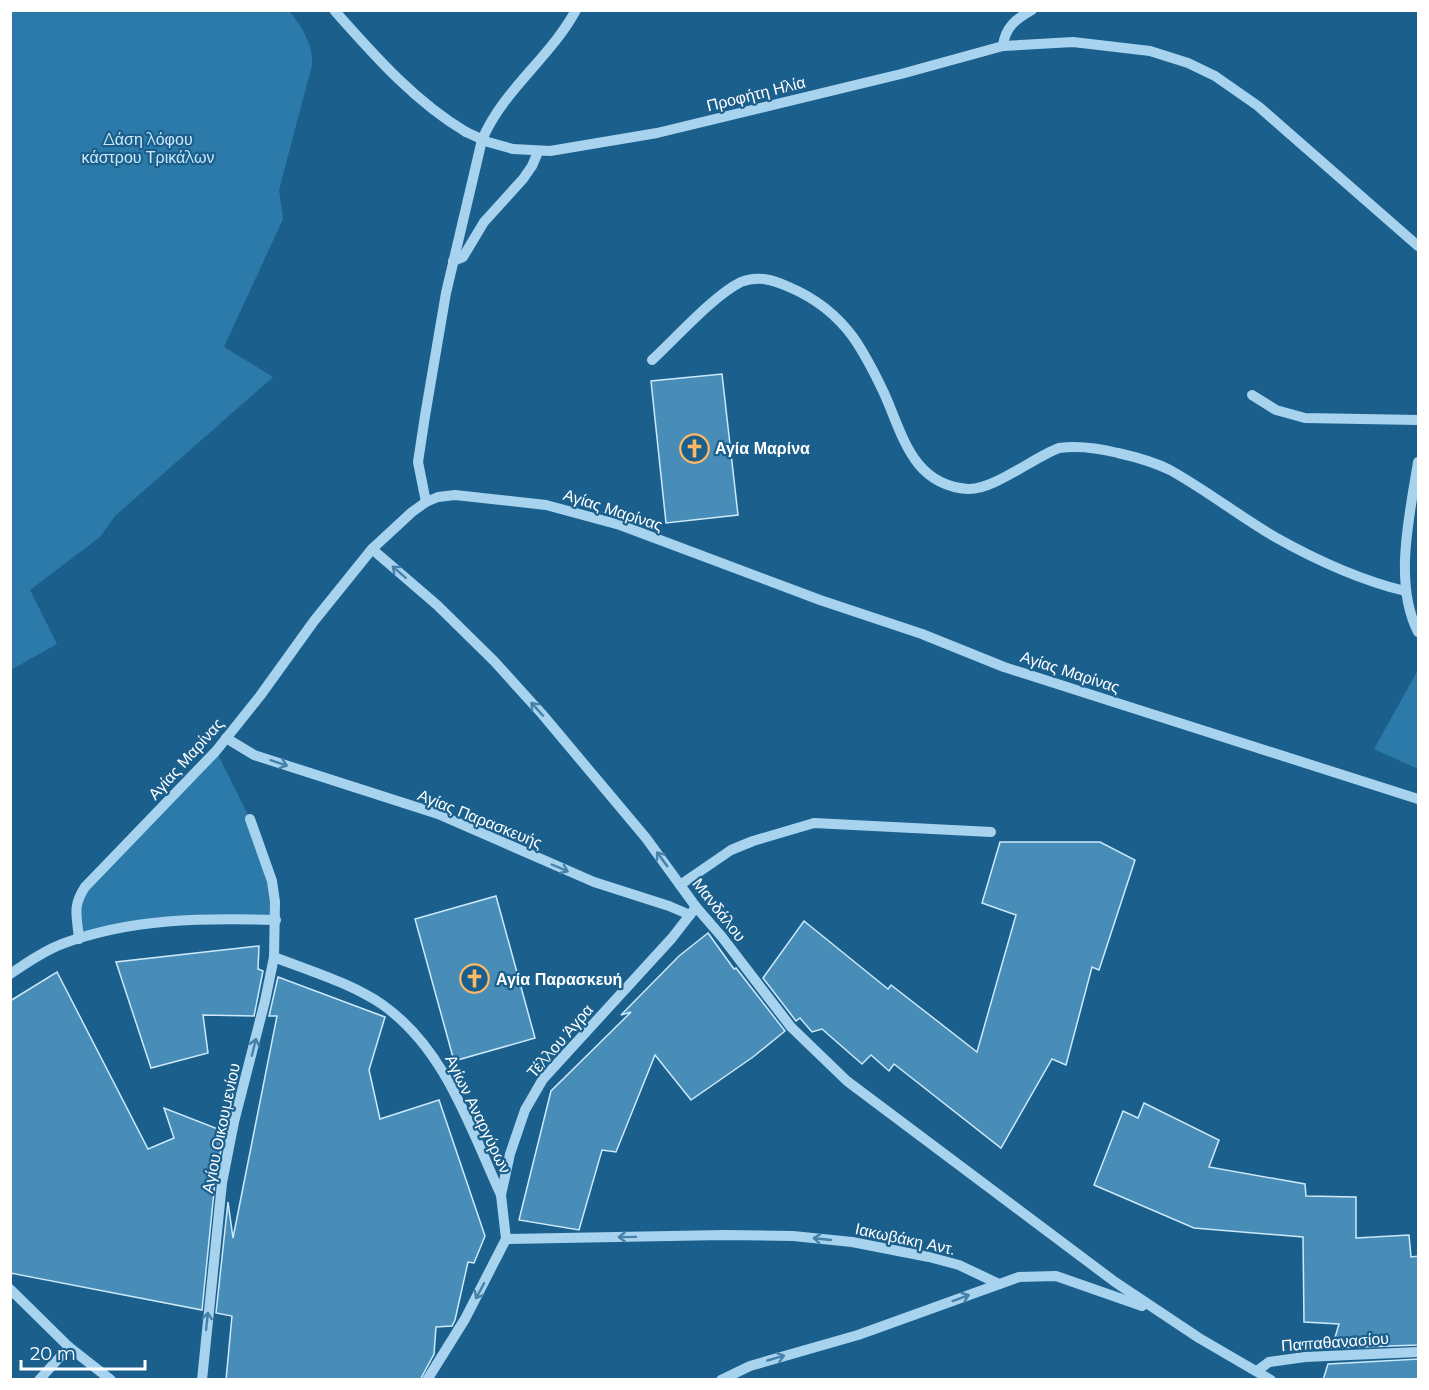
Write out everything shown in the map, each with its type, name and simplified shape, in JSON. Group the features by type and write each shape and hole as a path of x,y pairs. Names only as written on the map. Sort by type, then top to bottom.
{"street":[{"name":"Προφήτη Ηλία","path":"334,10 397,78 437,113 466,132 488,142 513,149 538,152 570,149 669,130 901,74 1002,46 1073,42 1167,56 1202,69 1258,106 1419,246"},
{"path":"426,502 419,472 420,451 453,261 482,140 490,121 535,68 576,10"},
{"path":"1002,46 1006,32 1012,23 1032,10"},
{"path":"453,261 463,257 484,222 523,179 538,152"},
{"path":"652,360 730,288 750,279 768,279 811,298 838,319 852,336 872,369 910,454 924,470 943,483 964,488 980,488 1059,448 1071,446 1105,449 1170,470 1273,536 1317,559 1376,584 1406,591"},
{"path":"1252,395 1276,410 1305,418 1419,420"},
{"path":"1419,462 1406,549 1406,591 1410,612 1419,632"},
{"name":"Αγίας Μαρίνας","path":"79,939 77,899 85,886 160,811 226,738 260,696 314,621 372,549 426,502 438,497 455,495 546,505 620,525 820,600 922,634 1004,667 1419,799"},
{"name":"Μανδάλου","path":"372,549 437,605 542,714 646,838 680,885 693,911 722,937 791,1027 847,1081 1075,1253 1158,1311"},
{"name":"Αγίας Παρασκευής","path":"226,738 254,755 438,814 584,878 669,906 693,911"},
{"path":"10,974 61,944 126,926 161,920 208,918 276,920 272,881 250,819"},
{"path":"680,885 732,850 753,841 814,823 991,832"},
{"name":"Τέλλου Άγρα","path":"506,1239 501,1195 510,1154 525,1110 543,1079 644,970 693,911"},
{"name":"Αγίου Οικουμενίου","path":"202,1380 222,1183 234,1122 265,1001 274,957 276,920"},
{"name":"Αγίων Αναργύρων","path":"274,957 358,990 383,1005 425,1046 450,1084 501,1195"},
{"name":"Ιακωβάκη Αντ.","path":"506,1239 724,1235 805,1237 862,1244 929,1257 959,1265 999,1284"},
{"path":"427,1380 465,1319 506,1239"},
{"path":"721,1380 750,1366 858,1335 1019,1277 1056,1276 1158,1311 1271,1380"},
{"path":"10,1289 69,1347 111,1380"},
{"path":"39,1380 69,1347"},
{"name":"Παπαθανασίου","path":"1257,1371 1269,1362 1305,1357 1419,1352"}],"green space":[{"name":"Δάση λόφου κάστρου Τρικάλων","path":"11,10 289,11 306,36 311,50 312,65 279,190 283,219 224,347 273,377 115,516 100,537 30,590 57,644 11,670"},
{"path":"1418,670 1418,769 1374,749"},
{"path":"216,751 250,819 263,855 276,920 208,918 79,939 76,911 85,887"}],"building":[{"name":"Αγία Μαρίνα","path":"722,374 738,515 666,523 651,381"},
{"path":"1000,842 1100,842 1135,860 1099,970 1092,967 1066,1065 1052,1059 1001,1148 894,1064 889,1071 871,1055 862,1064 822,1029 812,1032 800,1018 796,1021 763,978 804,921 888,989 891,985 977,1052 1016,915 982,903"},
{"name":"Αγία Παρασκευή","path":"496,896 535,1038 454,1061 415,919"},
{"path":"708,933 785,1031 753,1057 691,1100 655,1055 616,1152 602,1150 579,1230 519,1220 551,1091 631,1012 621,1015 679,956"},
{"path":"259,946 258,969 263,971 254,1016 203,1015 208,1053 151,1068 116,962"},
{"path":"57,972 148,1149 174,1138 164,1108 218,1129 221,1150 215,1182 202,1310 10,1273 10,1001"},
{"path":"278,977 385,1017 369,1070 380,1119 439,1100 485,1236 474,1263 468,1262 452,1326 436,1327 434,1354 420,1380 226,1380 232,1316 216,1313 228,1202 233,1238 277,1016 269,1016"},
{"path":"1144,1103 1219,1140 1209,1167 1305,1184 1306,1196 1356,1197 1356,1238 1409,1235 1411,1257 1419,1256 1419,1345 1332,1348 1339,1324 1304,1322 1303,1237 1194,1228 1094,1185 1123,1111 1138,1118"},
{"path":"1419,1359 1419,1380 1323,1380 1328,1364"}],"place":[{"name":"Αγία Μαρίνα","path":"694,448"},
{"name":"Αγία Παρασκευή","path":"475,979"}]}
